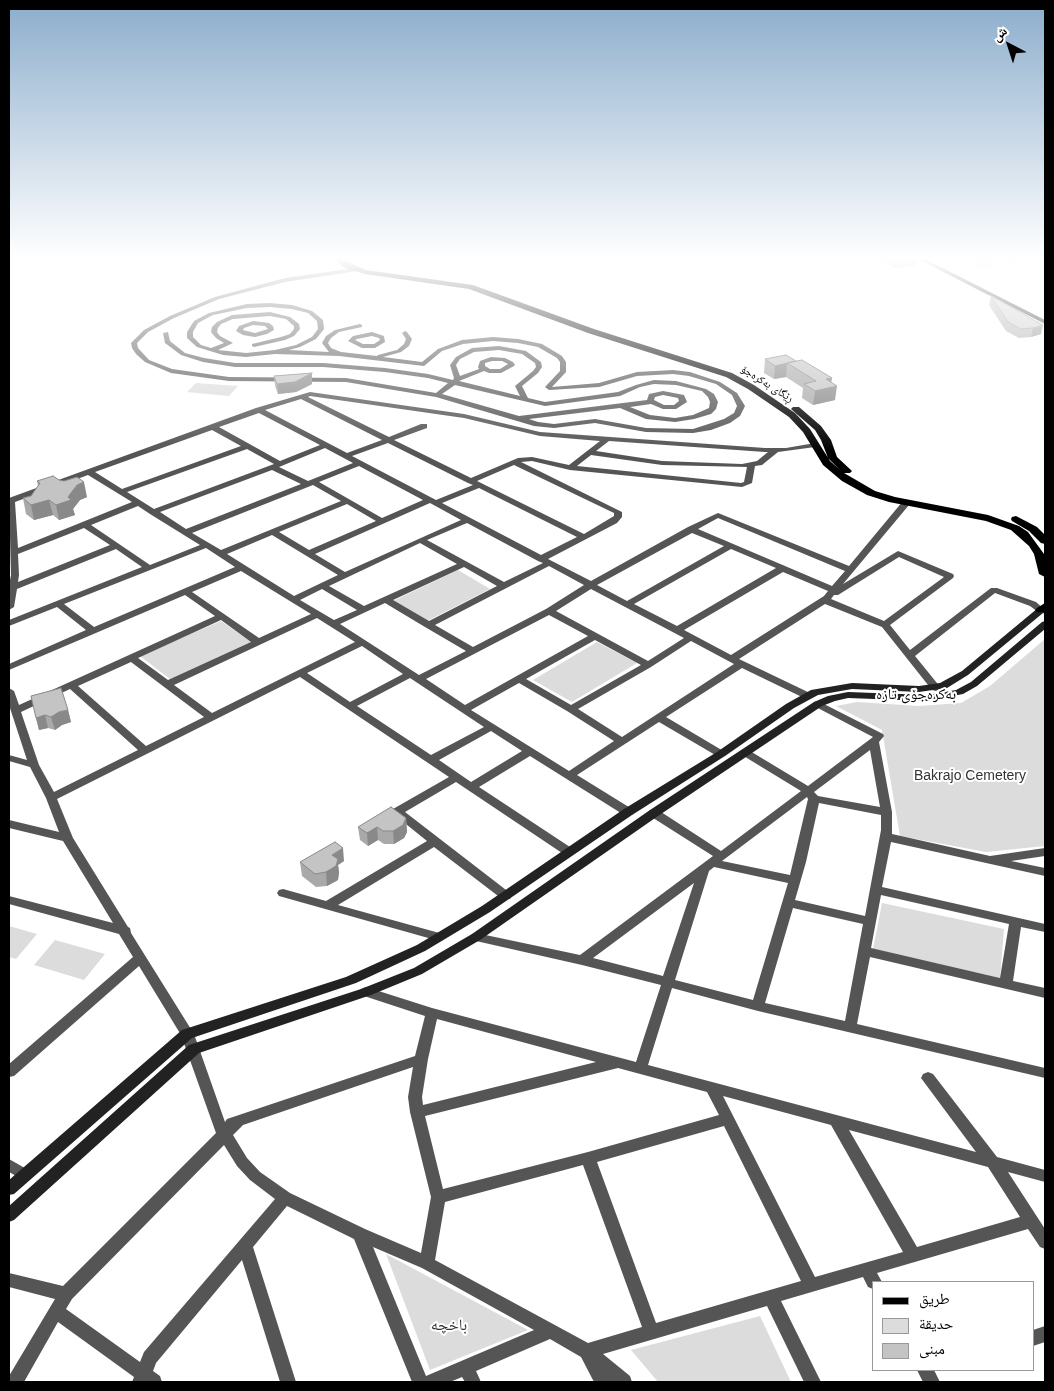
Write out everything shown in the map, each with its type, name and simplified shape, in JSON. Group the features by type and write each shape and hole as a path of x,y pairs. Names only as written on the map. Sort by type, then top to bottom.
{"main road":[{"name":"ڕێگای بەکرەجۆ","path":"571,324 719,371 751,387 787,411 804,426 826,463 845,479 871,493 906,503 988,518 1015,528 1033,544 1039,554 1045,574"},
{"name":"ڕێگای بەکرەجۆ","path":"588,324 734,371 759,384 806,416 823,435 838,464 856,477 883,490 905,497 1004,515 1026,525 1045,541"},
{"path":"845,479 856,477"},
{"path":"9,1189 187,1034 362,976 403,957 486,910 628,812 721,754 790,706 808,696 823,690 852,686 936,688 949,683 965,672 1042,607"},
{"path":"1024,624 1043,627"},
{"path":"9,1215 194,1049 366,992 418,971 476,937 654,813 818,704 832,698 848,695 927,698 959,692 974,684 1043,627"},
{"path":"510,894 527,901"},
{"path":"486,910 496,915 499,921"}],"street":[{"path":"159,324 134,343 138,353 148,361 178,373 229,379 346,380 437,395 515,419 554,426 596,422 646,430 680,432 701,430 733,417 741,406 735,394 718,383 690,374 673,372 637,374 599,385 551,389 548,387 550,384 563,372 563,362 560,357 540,346 512,340 479,339 454,344 433,354 427,363 424,364 339,354 275,352 230,354 210,350 192,341 190,332 195,324"},
{"path":"210,350 230,343 218,338 214,332 218,324"},
{"path":"254,345 283,339 292,335 297,329 296,324"},
{"path":"275,352 298,346 314,338 321,329 320,324"},
{"path":"339,354 329,349 326,343 328,337 337,331 360,326"},
{"path":"166,333 167,342 175,350 203,360 235,365 350,366 456,380 545,404 620,394 645,384 666,382 683,384 704,390 709,393 714,402 712,409 708,412 694,417 675,420 649,417 622,406"},
{"path":"372,357 398,350 407,345 409,338 405,333"},
{"path":"252,364 255,335"},
{"path":"350,366 364,346"},
{"path":"456,380 453,365 455,360 466,352 499,348 524,352 536,360 539,367 536,372 518,386 525,399"},
{"path":"178,373 203,360"},
{"path":"278,379 283,364"},
{"path":"437,395 456,380 484,369"},
{"path":"9,607 14,587 12,575 15,552 10,500 300,396 317,394 454,415 540,434 776,450 815,445"},
{"path":"300,396 584,537"},
{"path":"515,419 651,402"},
{"path":"259,410 737,662 808,696"},
{"path":"346,456 424,426"},
{"path":"213,427 248,446 276,466 347,501 382,521"},
{"path":"570,468 608,438"},
{"path":"153,512 276,466 326,445"},
{"path":"121,492 248,446"},
{"path":"590,453 662,463 752,465 759,463 776,450"},
{"path":"309,553 382,521 433,502 475,483 518,460 532,459 570,468 742,485 748,483 752,465"},
{"path":"428,625 504,586 618,517 618,512 517,463 518,460"},
{"path":"186,532 360,463"},
{"path":"89,472 318,614 491,727 628,812"},
{"path":"220,554 347,501"},
{"path":"15,552 138,502"},
{"path":"826,599 906,503"},
{"path":"350,706 473,651 549,611 592,584 718,515 851,570"},
{"path":"294,600 420,540 467,520"},
{"path":"84,524 149,568"},
{"path":"691,529 834,590"},
{"path":"272,532 345,575"},
{"path":"420,540 504,586"},
{"path":"9,623 207,545"},
{"path":"14,587 116,546"},
{"path":"628,604 731,546"},
{"path":"570,775 658,718 826,599 898,554 950,576 885,625"},
{"path":"333,624 464,564"},
{"path":"9,667 242,567"},
{"path":"677,630 783,568"},
{"path":"322,586 364,610"},
{"path":"909,656 994,590 1042,607"},
{"path":"185,591 258,642"},
{"path":"826,599 885,625 936,688"},
{"path":"386,600 473,651"},
{"path":"58,604 93,631"},
{"path":"549,611 648,665"},
{"path":"168,684 318,614"},
{"path":"13,706 71,685 222,616"},
{"path":"465,709 595,636"},
{"path":"571,709 648,665 691,637"},
{"path":"51,798 362,642"},
{"path":"132,658 211,717"},
{"path":"300,673 569,852"},
{"path":"519,679 621,741"},
{"path":"71,685 145,751"},
{"path":"9,691 34,765 51,798 67,838 126,931 187,1034 222,1131 242,1162 262,1182 285,1198 360,1234 427,1263 586,1350 624,1382"},
{"path":"582,960 712,862 811,795 879,736 818,704"},
{"path":"658,718 721,754"},
{"path":"430,760 491,727"},
{"path":"850,1028 886,837 886,812 874,742"},
{"path":"471,787 530,750"},
{"path":"746,753 811,795 886,812"},
{"path":"9,758 34,765"},
{"path":"457,778 397,812 510,894"},
{"path":"758,1006 795,880 811,795"},
{"path":"654,813 712,862 795,880"},
{"path":"9,824 67,838"},
{"path":"886,837 1045,872"},
{"path":"327,906 435,840"},
{"path":"986,860 1045,852"},
{"path":"641,1067 668,984 712,862"},
{"path":"876,890 1045,928"},
{"path":"283,893 439,937"},
{"path":"9,900 126,931"},
{"path":"788,903 870,922"},
{"path":"1006,983 1016,921"},
{"path":"476,937 582,960 758,1006 1045,1073"},
{"path":"864,951 1045,993"},
{"path":"9,1072 141,957"},
{"path":"366,992 432,1013 641,1067 1045,1176"},
{"path":"427,1263 438,1197 415,1097 432,1013"},
{"path":"16,1382 27,1359 57,1312 66,1294 222,1131 238,1121 421,1060"},
{"path":"417,1112 620,1062"},
{"path":"928,1078 992,1161 1045,1242"},
{"path":"711,1086 811,1286"},
{"path":"438,1197 727,1119"},
{"path":"835,1119 913,1256"},
{"path":"588,1158 651,1331"},
{"path":"9,1164 25,1174"},
{"path":"148,1380 150,1358 285,1198"},
{"path":"586,1350 811,1286 871,1276 913,1256 1031,1220"},
{"path":"360,1234 420,1382"},
{"path":"245,1245 288,1382"},
{"path":"9,1280 66,1294"},
{"path":"771,1297 813,1382"},
{"path":"57,1312 148,1380"},
{"path":"431,1382 551,1331"},
{"path":"586,1350 603,1382"},
{"path":"466,1366 473,1382"}],"green space":[{"path":"196,383 238,386 229,396 187,392"},
{"path":"458,570 490,589 427,621 393,601"},
{"path":"221,621 251,642 170,679 140,656"},
{"name":"Bakrajo Cemetery","path":"1045,639 1045,846 986,852 900,836 882,730 836,706 857,702 919,706 961,703 990,686"},
{"path":"597,642 637,663 572,702 533,680"},
{"path":"882,903 1004,929 1000,978 873,949"},
{"path":"9,926 37,934 16,959 9,957"},
{"path":"55,940 105,954 84,980 34,965"},
{"name":"باخچە","path":"386,1254 528,1330 430,1370"},
{"path":"760,1316 791,1382 658,1382 631,1350"}],"building":[{"path":"1012,324 1043,325 1033,328 1021,329"},
{"path":"786,355 796,361 775,366 765,359"},
{"path":"802,360 832,378 826,379 837,386 815,391 804,384 816,381 787,363"},
{"path":"312,373 295,382 277,384 274,376"},
{"path":"53,476 64,481 77,477 84,482 77,485 68,497 71,500 56,505 49,500 31,505 23,498 31,496 40,483 37,481"},
{"path":"61,688 68,710 59,712 51,717 45,715 36,718 31,696"},
{"path":"391,807 406,818 403,825 393,831 383,831 377,827 367,833 358,827"},
{"path":"335,842 343,848 332,855 338,859 336,866 326,872 315,874 300,862"}],"district":[{"name":"بەکرەجۆی تازە","path":"916,695"}]}
